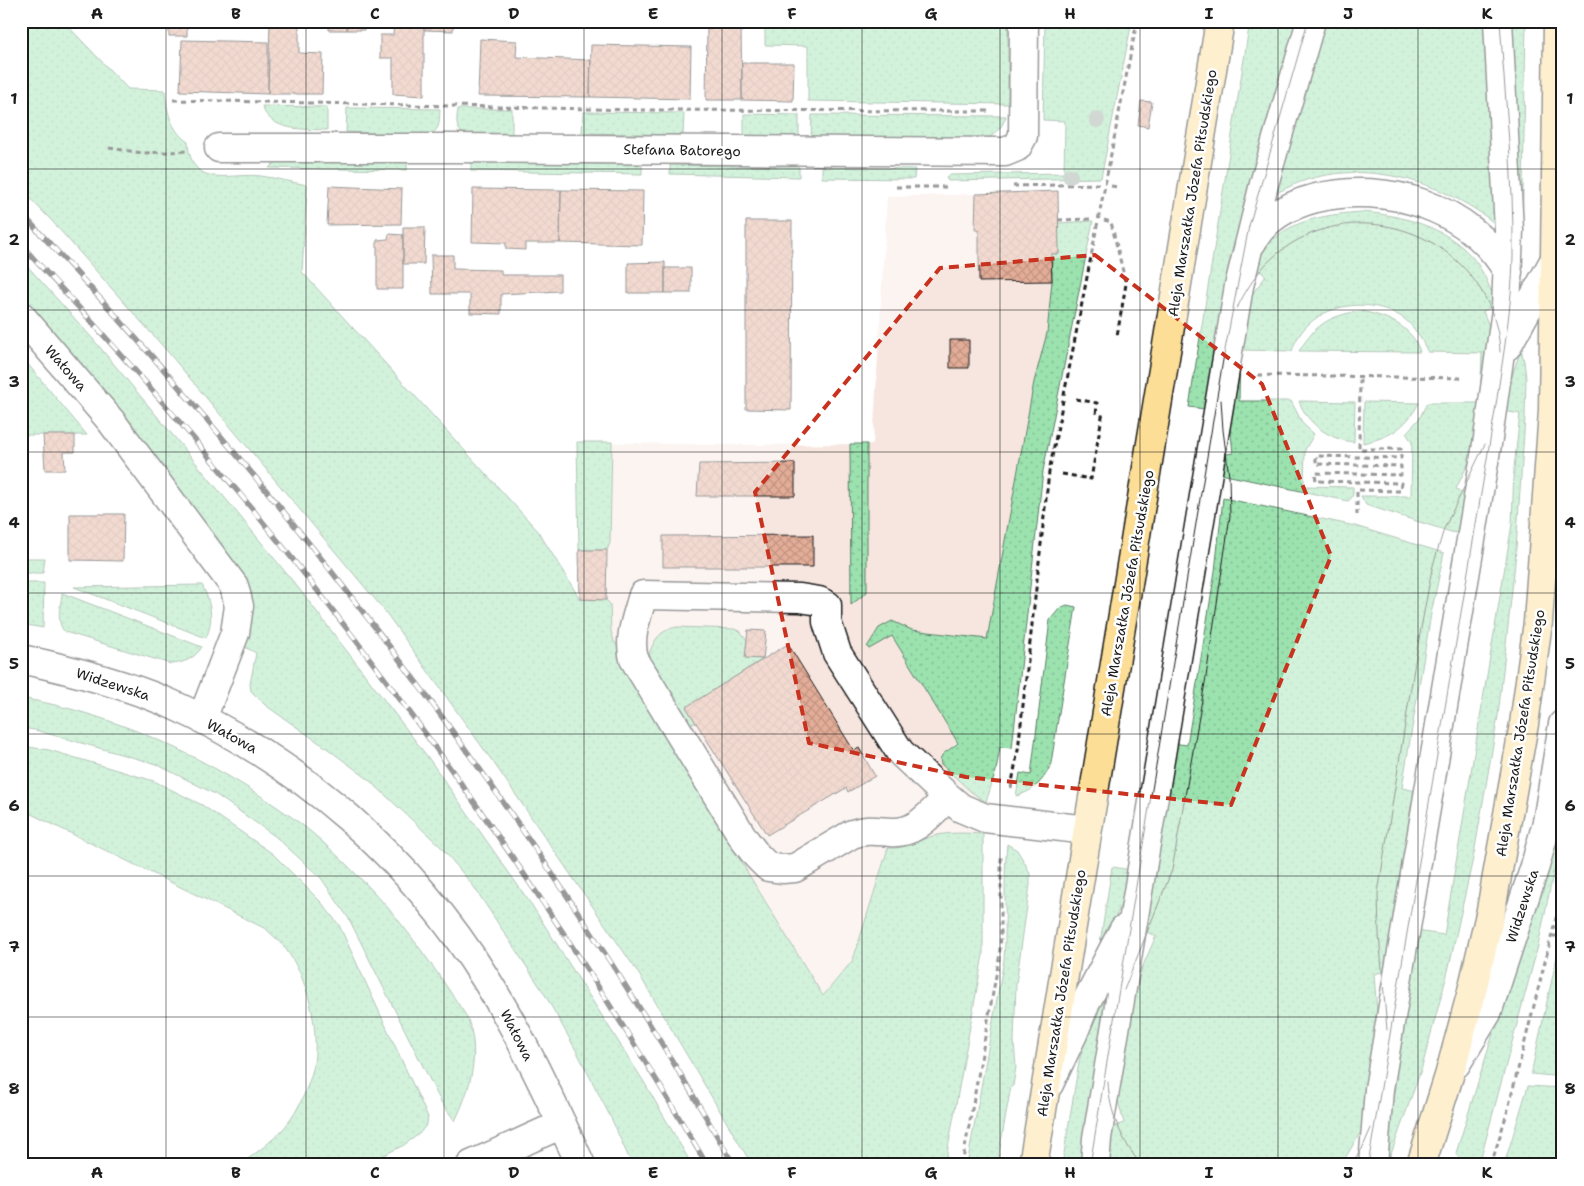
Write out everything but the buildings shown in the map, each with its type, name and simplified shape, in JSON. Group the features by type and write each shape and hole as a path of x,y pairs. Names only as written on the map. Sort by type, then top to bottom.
{"main road":[{"name":"Aleja Marszałka Józefa Piłsudskiego","path":"1033,1165 1220,21"},
{"name":"Aleja Marszałka Józefa Piłsudskiego","path":"1421,1165 1472,995 1508,823 1538,622 1553,411 1560,25"}],"street":[{"name":"Stefana Batorego","path":"219,148 1005,152 1016,147 1023,136 1024,21"},
{"path":"1095,1165 1097,1138 1234,315 1245,259 1268,169 1311,21"},
{"path":"1373,1165 1379,1089 1500,358 1508,272 1508,198 1498,21"},
{"path":"1245,259 1252,240 1263,225 1281,211 1304,201 1326,196 1374,193 1399,196 1423,203 1460,222 1489,245 1499,256 1508,272"},
{"path":"1500,358 1555,260"},
{"name":"Wałowa","path":"21,316 111,421 234,586 239,606 235,633 202,719 252,746 300,778 352,819 405,872 463,944 488,982 510,1021 581,1165"},
{"path":"1546,517 1563,566"},
{"path":"948,797 920,824 911,830 896,832 862,830 795,868 768,867 744,839 634,659 631,637 643,595 800,598 819,601 827,605 827,622 837,653 894,744 900,752 948,797 961,808 984,818 1087,830"},
{"name":"Widzewska","path":"21,659 106,680 168,703 202,719"},
{"name":"Widzewska","path":"1449,1076 1487,1013 1535,866 1547,822 1563,724"},
{"path":"1046,1090 1086,1002 1124,929 1140,880"},
{"path":"471,1165 562,1124"}],"path":[{"path":"1011,791 1018,750 1049,472 1138,21"},
{"path":"173,100 638,110 1024,111"},
{"path":"109,148 143,153 219,148"},
{"path":"1111,186 1118,187"},
{"path":"1058,220 1094,219"},
{"path":"1104,220 1111,222 1126,284 1117,336"},
{"path":"1249,375 1472,378"},
{"path":"1357,516 1357,490 1400,492 1400,483 1316,481 1316,473 1401,475 1401,466 1316,464 1316,456 1401,458 1401,449 1359,449 1360,376"},
{"path":"1076,399 1098,403 1096,416"},
{"path":"1062,474 1092,479 1103,411"},
{"path":"962,1165 999,959 1002,846"},
{"path":"1491,1165 1507,1113 1558,910"},
{"path":"1552,936 1563,936"}],"highlighted area":[{"path":"1095,255 1262,384 1331,556 1231,805 966,777 809,743 755,492 940,268"}],"shaded area":[{"path":"1058,191 1059,254 1051,255 1052,281 1047,333 1034,382 987,639 909,629 892,636 958,741 943,754 970,791 986,802 983,834 961,833 930,837 908,847 888,848 853,960 823,996 580,599 577,442 725,445 873,444 887,197"}],"green space":[{"path":"21,21 63,21 128,89 165,90 168,112 174,126 177,132 188,142 191,157 196,167 204,173 214,176 261,176 307,185 302,272 538,531 580,599 606,600 610,604 611,631 614,641 683,752 677,757 823,996 853,960 888,848 906,846 939,835 958,833 983,834 983,955 945,1165 752,1165 637,971 498,769 384,610 167,351 51,220 21,189"},
{"path":"765,21 1008,21 1008,104 808,101 808,46 765,45"},
{"path":"1045,21 1132,21 1101,178 948,181 946,178 948,175 1064,173 1065,121 1043,120"},
{"path":"1250,21 1301,21 1205,409 1189,407"},
{"path":"1324,21 1488,21 1499,227 1475,209 1448,194 1420,183 1390,176 1359,173 1329,175 1300,182 1272,196"},
{"path":"1509,21 1526,21 1522,247 1520,247"},
{"path":"262,106 327,107 327,130 299,129 280,125 272,121"},
{"path":"347,108 440,109 437,128 428,135 346,132"},
{"path":"458,109 512,109 512,135 477,136 465,134 458,127"},
{"path":"583,112 684,113 683,135 582,133"},
{"path":"744,114 799,115 799,138 744,138"},
{"path":"812,115 1006,116 998,131 983,140 811,139"},
{"path":"407,159 407,170 269,168 282,160"},
{"path":"471,161 642,165 642,174 471,171"},
{"path":"670,165 799,167 799,177 670,174"},
{"path":"822,167 915,169 914,179 822,178"},
{"path":"1362,212 1407,219 1449,237 1461,246 1476,262 1497,305 1483,311 1490,329 1477,445 1456,489 1469,496 1462,534 1366,505 1361,496 1411,496 1412,442 1406,433 1419,419 1427,403 1480,403 1482,353 1428,352 1414,329 1403,318 1388,310 1372,306 1355,305 1339,308 1324,314 1310,323 1299,335 1292,351 1240,350 1239,401 1291,401 1303,424 1314,434 1305,450 1304,486 1353,487 1351,498 1348,501 1216,473 1220,455 1233,453 1228,406 1244,309 1266,276 1253,265 1267,245 1289,228 1325,216"},
{"path":"1093,221 1043,471 1012,748 1000,747 996,771 986,802 970,791 941,764 940,759 943,754 958,743 892,636 869,649 867,647 879,628 892,621 912,630 987,639 1034,382 1047,333 1052,281 1051,254 1059,254 1058,223"},
{"path":"21,259 93,339 230,504 304,595 427,756 533,907 644,1082 692,1165 632,1165 612,1120 544,993 474,887 441,847 368,779 265,705 251,691 250,684 256,653 243,646 248,618 127,421 21,294"},
{"path":"1360,311 1379,315 1396,323 1411,335 1420,352 1299,351 1311,334 1324,323 1349,313"},
{"path":"1521,349 1526,378 1525,418 1515,563 1498,716 1474,854 1448,971 1422,1067 1390,1157 1388,1108 1392,1107 1395,1086 1391,1085 1416,931 1444,935 1512,524 1514,468 1520,414 1503,411 1506,394"},
{"path":"21,356 87,435 21,435"},
{"path":"1299,401 1355,402 1354,442 1336,438 1320,429 1308,417"},
{"path":"1364,402 1419,403 1403,425 1396,430 1382,438 1363,443"},
{"path":"577,442 612,442 610,543 607,550 579,550"},
{"path":"850,444 867,444 867,592 851,605"},
{"path":"1223,498 1355,526 1444,553 1431,614 1402,788 1421,792 1390,970 1374,974 1379,1039 1365,1125 1344,1160 1354,1165 1109,1165 1111,1127 1124,1123 1116,1094 1134,986 1156,936 1141,930 1172,743 1187,745 1215,571"},
{"path":"21,558 45,558 43,573 21,573"},
{"path":"21,583 44,583 43,628 21,624"},
{"path":"202,585 208,598 211,618 206,638 74,587"},
{"path":"62,593 202,647 196,655 188,660 171,664 65,632 59,619"},
{"path":"1067,605 1076,607 1051,763 1046,774 1038,784 1016,796 1020,773 1031,775 1050,620 1060,608"},
{"path":"677,627 734,629 740,631 747,640 745,657 763,659 687,707 696,723 689,724 648,659 657,638 665,631"},
{"path":"21,698 94,716 129,728 197,759 230,777 293,818 313,833 342,860 382,901 408,933 467,1017 471,1030 474,1057 470,1083 455,1121 441,1102 349,919 321,878 276,837 215,794 156,764 35,730 21,728"},
{"path":"21,746 49,750 154,781 202,805 273,854 321,902 339,925 428,1117 427,1124 419,1134 404,1145 364,1165 240,1165 286,1126 302,1100 313,1069 315,1034 313,1018 306,988 300,973 283,945 266,929 21,809"},
{"path":"1557,826 1562,832 1538,946 1479,1165 1463,1165 1456,1153 1501,1008 1544,886"},
{"path":"1007,844 1017,850 1030,874 1016,984 1014,1042 1016,1067 997,1165 967,1165 1004,960"},
{"path":"1112,867 1132,870 1119,908 1111,926 1100,943"},
{"path":"1560,943 1563,943 1563,1077 1531,1074"},
{"path":"1110,976 1082,1165 1062,1165 1084,1041"},
{"path":"1528,1086 1563,1088 1563,1165 1504,1165"}],"tram line":[{"path":"1090,1165 1223,360 1249,226 1308,21"},
{"path":"1368,1165 1496,405 1509,313 1513,227 1509,139 1500,21"},
{"path":"1237,308 1250,285 1266,264 1288,246 1312,233 1337,226 1363,224 1390,227 1415,234 1439,247 1469,273 1489,305 1497,328 1500,352"},
{"path":"1124,990 1172,870 1206,677 1230,516 1229,476 1221,400"},
{"path":"1387,1030 1379,934 1378,893 1417,650 1432,569 1444,529 1485,444"},
{"path":"1108,1082 1111,1104 1118,1126 1122,1136 1141,1165"},
{"path":"1350,1165 1362,1149 1371,1128"}],"railway":[{"path":"21,213 122,322 220,435 314,550 406,668 493,789 577,912 658,1037 734,1165"},
{"path":"21,245 117,350 211,459 302,571 390,686 475,803 556,922 633,1043 707,1165"}]}
